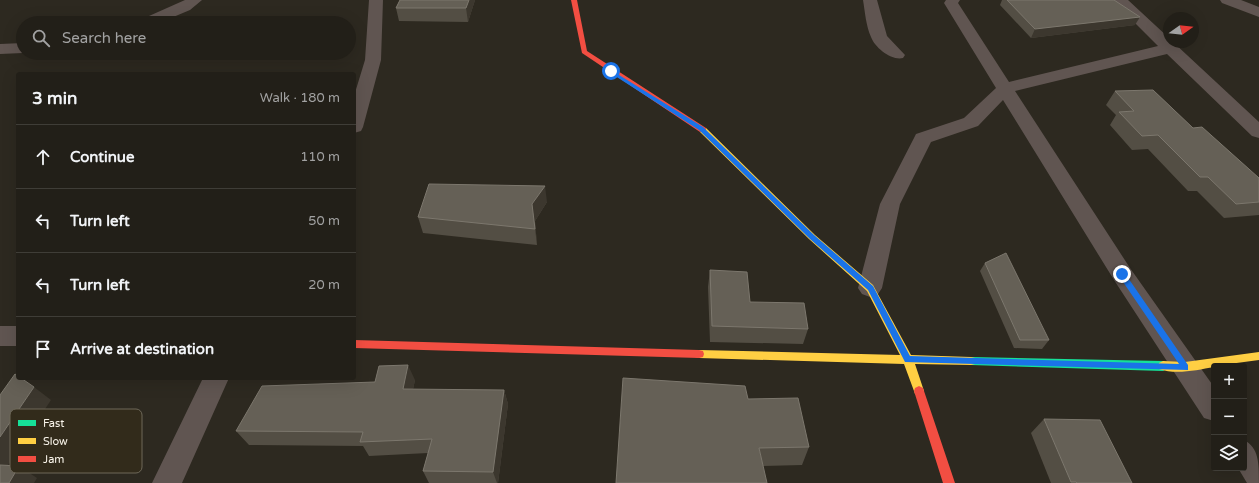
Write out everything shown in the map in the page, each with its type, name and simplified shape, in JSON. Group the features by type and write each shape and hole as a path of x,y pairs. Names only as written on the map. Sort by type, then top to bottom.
{"street":[{"path":"162,16 185,7 195,0"},
{"path":"356,120 373,60 376,0"},
{"path":"574,0 584,52 611,71 701,128 812,237 870,288 908,359 949,483"},
{"path":"870,0 879,38 897,55"},
{"path":"953,0 951,3 1122,274 1211,405"},
{"path":"1119,0 1163,41"},
{"path":"1227,0 1259,12"},
{"path":"0,49 16,48"},
{"path":"870,288 890,204 923,138 971,122 1005,88 1170,48 1259,132"},
{"path":"0,336 16,336"},
{"path":"356,344 1185,367 1259,356"},
{"path":"167,483 215,380"},
{"path":"1247,457 1259,475"}],"building":[{"path":"400,0 469,0 466,8 396,8"},
{"path":"1007,0 1114,0 1140,17 1035,29"},
{"path":"1153,90 1193,128 1202,127 1259,178 1259,202 1236,204 1208,177 1200,177 1158,135 1142,136 1119,112 1134,111 1115,91"},
{"path":"429,184 545,186 532,204 535,229 418,217"},
{"path":"1006,253 1049,340 1020,340 985,263"},
{"path":"710,270 747,272 750,302 804,303 808,329 712,326"},
{"path":"408,365 403,389 504,390 493,472 423,471 432,439 360,442 363,432 236,431 262,386 375,382 379,366"},
{"path":"15,374 16,380 24,380 34,387 19,409 10,409 10,422 0,437 0,395"},
{"path":"623,378 745,386 748,399 798,398 809,447 759,448 767,483 616,483"},
{"path":"1044,419 1100,420 1132,483 1071,482"},
{"path":"0,465 10,466 10,473 15,473 9,483 0,483"}],"traffic: fast":[{"path":"971,361 1163,366"}],"traffic: slow":[{"path":"703,130 812,237 870,288 908,359 919,391"},
{"path":"699,354 971,361"},
{"path":"1163,366 1185,367 1259,356"}],"traffic: jam":[{"path":"574,0 584,52 703,130"},
{"path":"356,344 699,354"},
{"path":"919,391 949,483"}],"route":[{"path":"611,71 701,128 812,237 870,288 908,359 1185,367 1122,274"}]}
